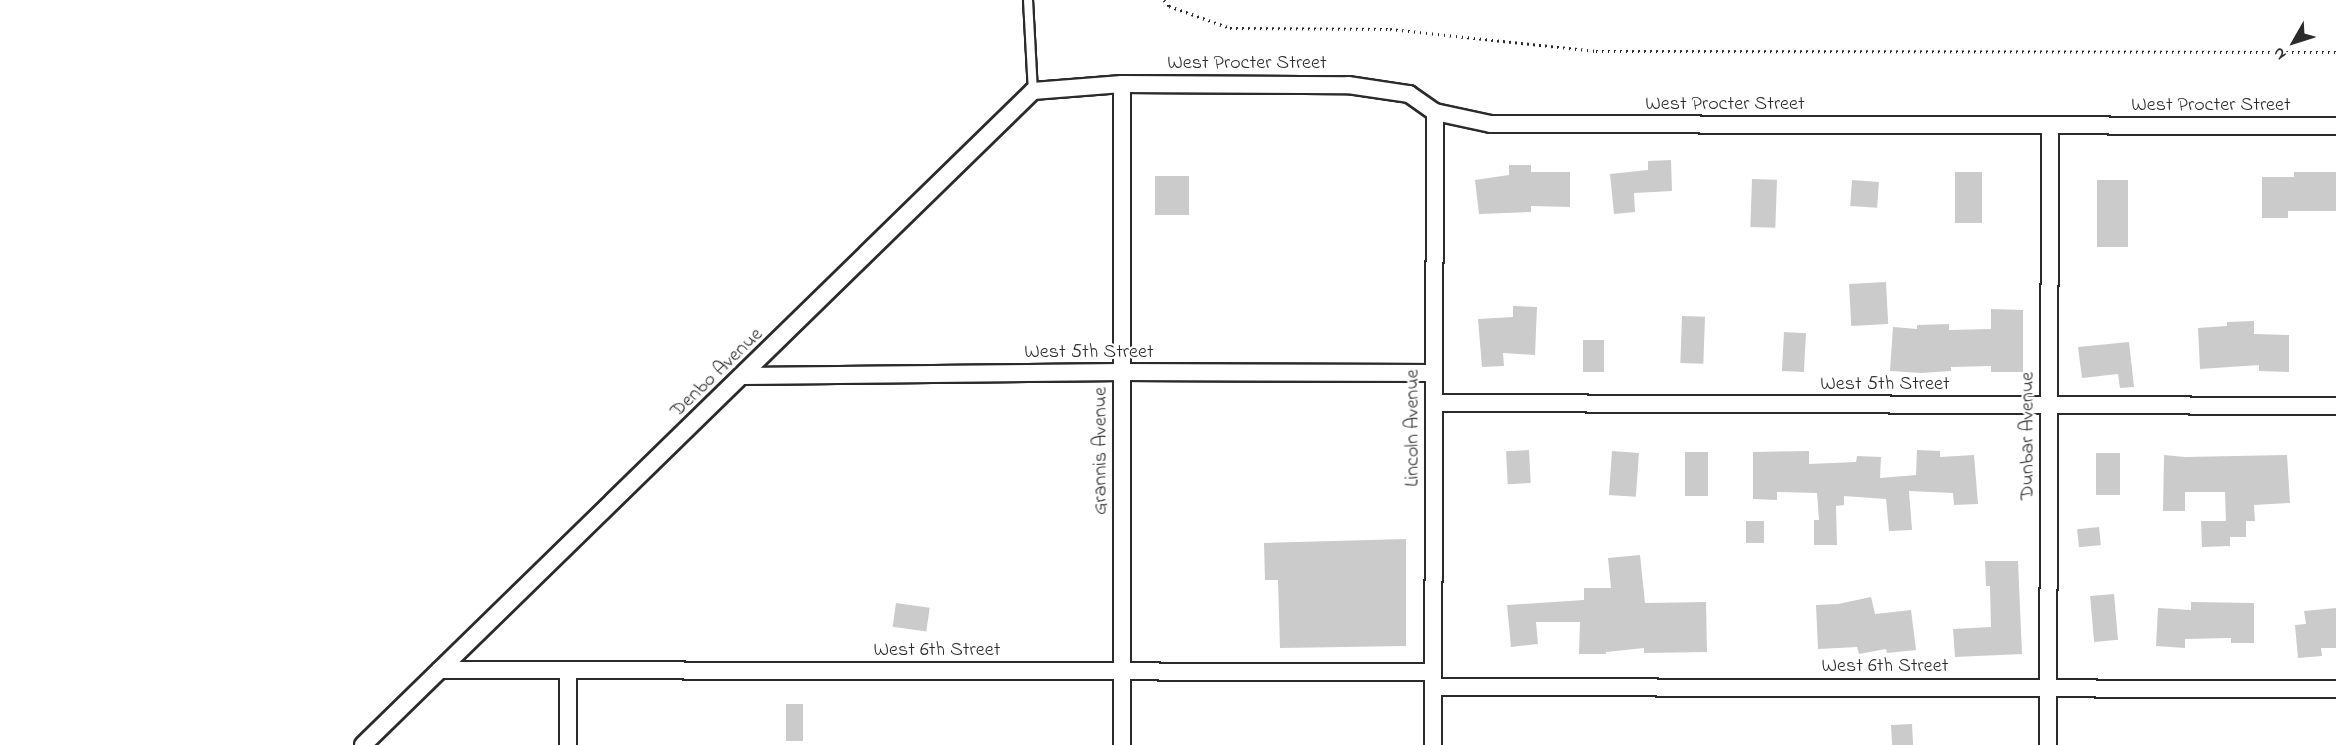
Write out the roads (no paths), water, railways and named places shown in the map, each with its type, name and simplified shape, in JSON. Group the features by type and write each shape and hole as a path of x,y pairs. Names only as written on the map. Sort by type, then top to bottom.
{"street":[{"path":"1033,90 1122,84"},
{"name":"West Procter Street","path":"1122,84 1348,85 1409,94 1435,112 1491,124 2336,126"},
{"name":"Grannis Avenue","path":"1122,84 1122,745"},
{"name":"Denbo Avenue","path":"363,745 744,376 1033,90"},
{"name":"Lincoln Avenue","path":"1433,745 1435,112"},
{"name":"Dunbar Avenue","path":"2048,745 2050,126"},
{"name":"West 5th Street","path":"744,376 1122,372 1434,373"},
{"name":"West 5th Street","path":"1434,403 2336,406"},
{"name":"West 6th Street","path":"440,670 1122,672 2048,688 2336,689"},
{"path":"568,670 568,745"}],"lane":[{"path":"1028,0 1033,90"}]}
